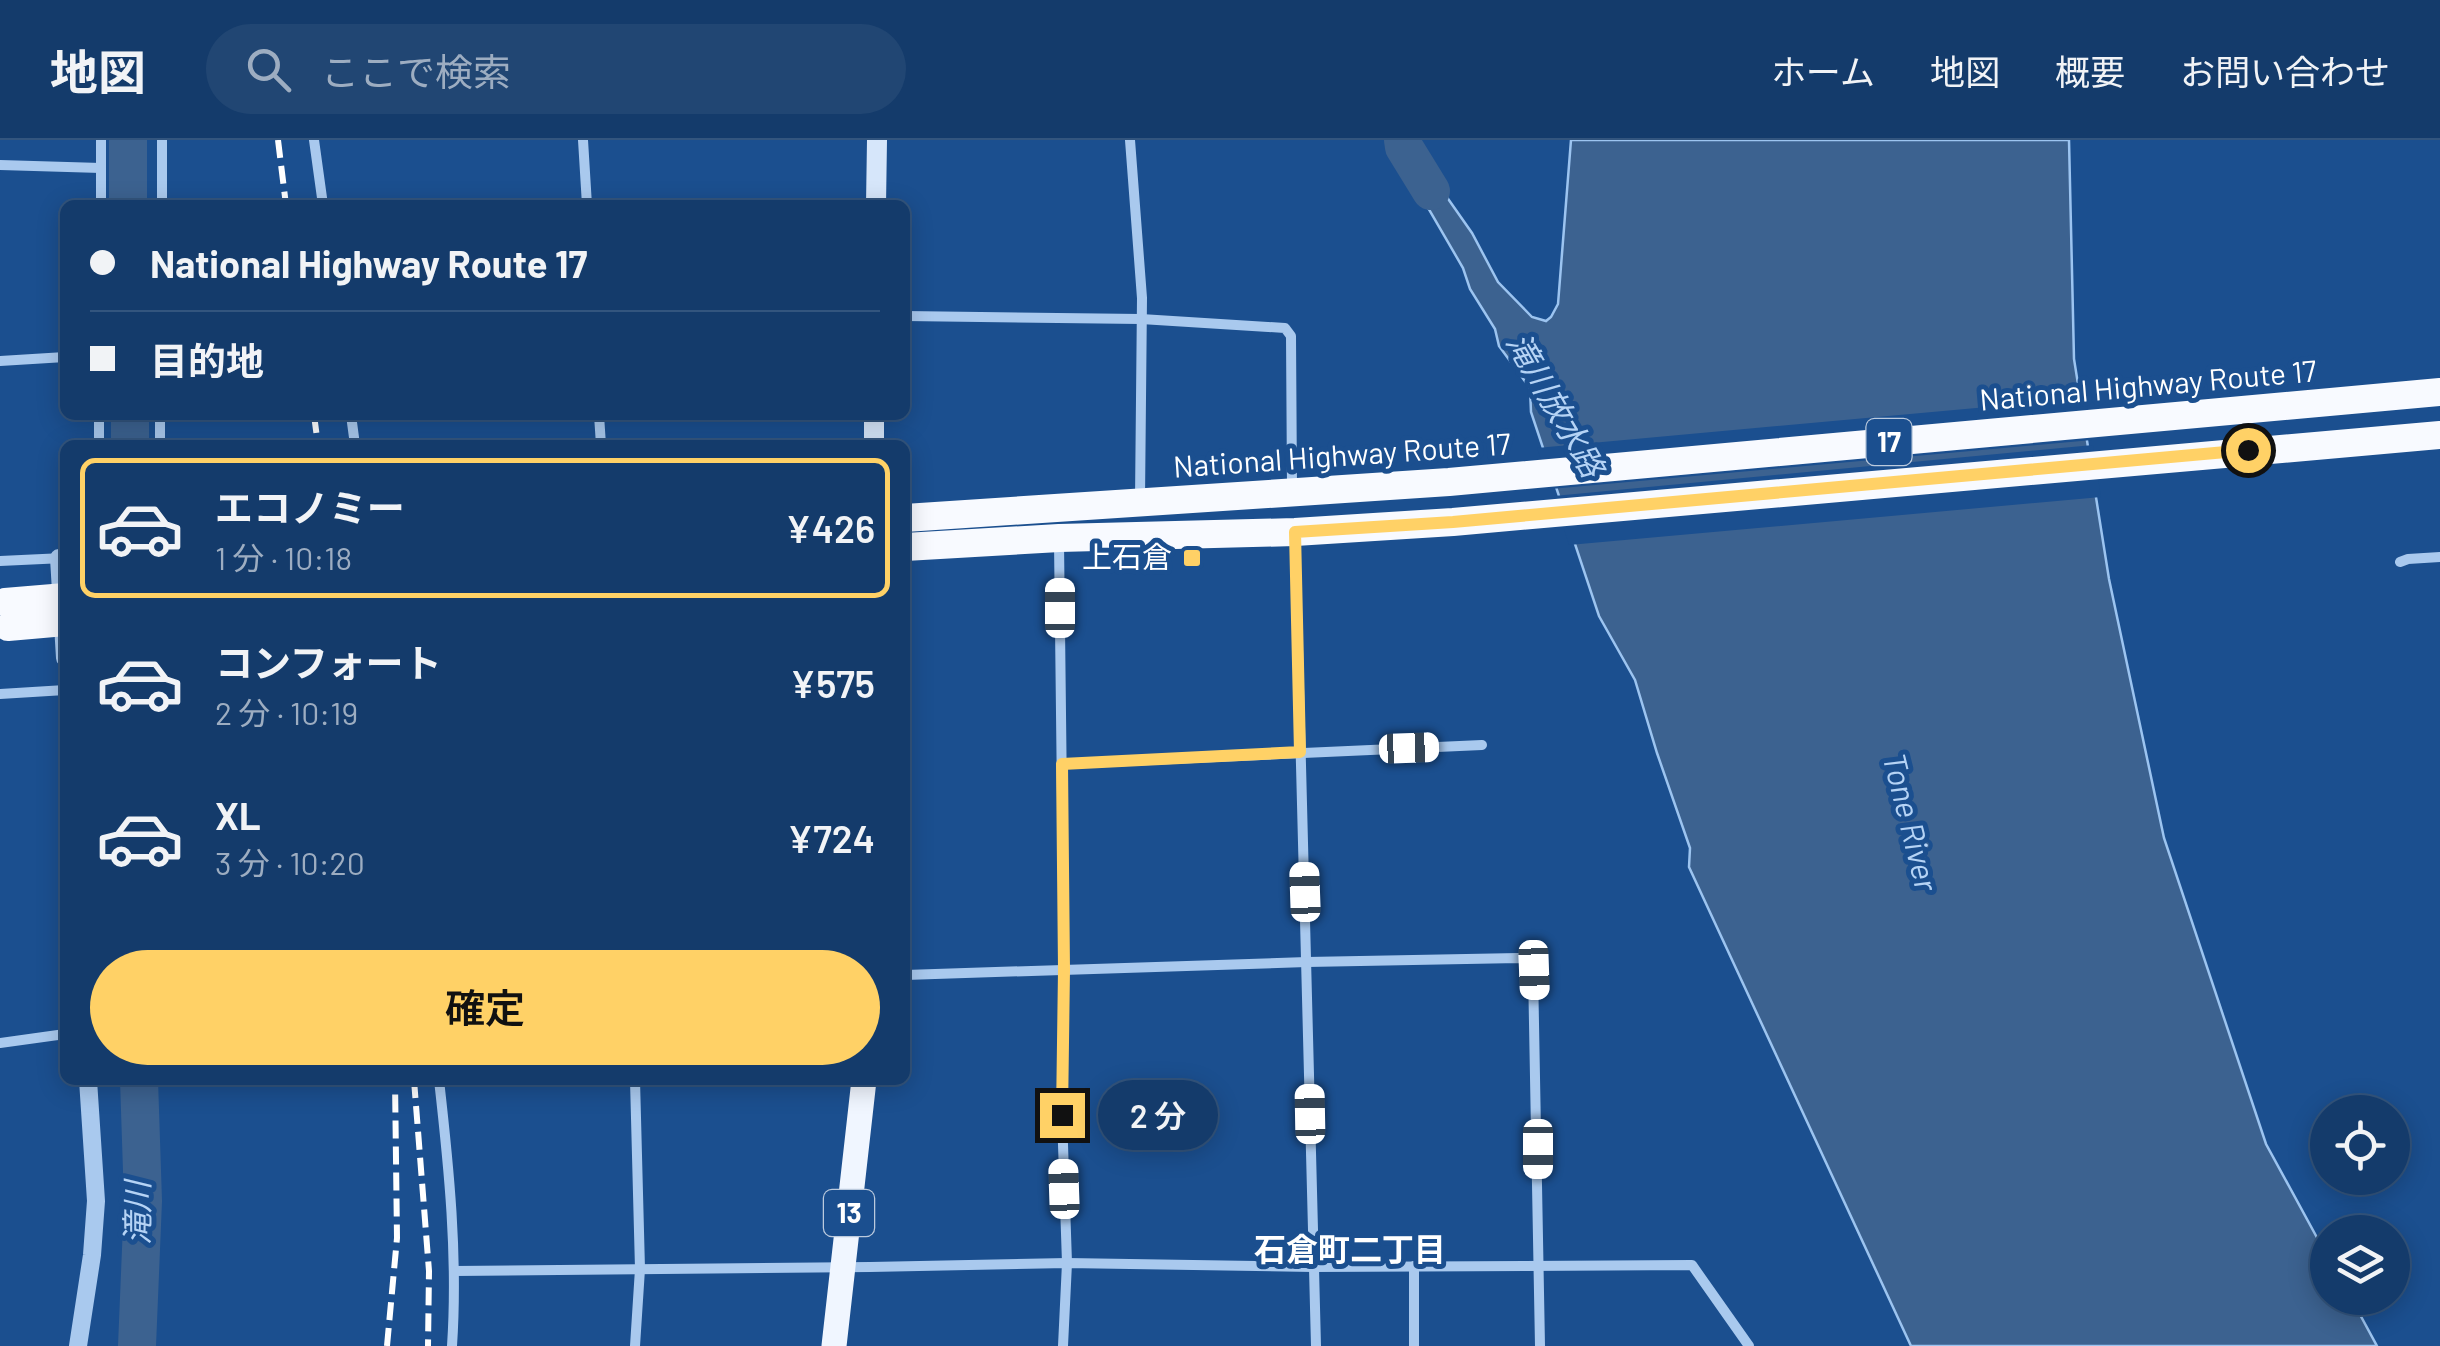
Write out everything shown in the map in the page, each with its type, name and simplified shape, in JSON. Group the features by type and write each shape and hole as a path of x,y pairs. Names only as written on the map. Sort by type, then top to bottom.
{"highway":[{"name":"National Highway Route 17","path":"910,518 1450,482 2440,392"},
{"name":"17","path":"910,547 1453,522 2440,434"},
{"path":"3,615 60,598"},
{"path":"3,615 60,621"}],"main road":[{"path":"876,140 876,200"},
{"name":"13","path":"834,1346 863,1085"}],"street":[{"path":"101,140 101,200"},
{"path":"162,140 162,200"},
{"path":"314,140 322,200"},
{"path":"583,140 587,200"},
{"path":"1130,140 1142,319 1140,503"},
{"path":"0,165 101,168"},
{"path":"910,316 1142,319 1280,326 1291,336 1292,494"},
{"path":"0,361 60,358"},
{"path":"1295,532 1316,1346"},
{"path":"1060,538 1062,1115 1067,1262 1064,1346"},
{"path":"2400,562 2440,557"},
{"path":"0,561 60,558"},
{"path":"0,694 60,690"},
{"path":"1062,764 1482,745"},
{"path":"910,975 1307,962 1519,958 1530,961 1534,970 1540,1346"},
{"path":"0,1043 60,1035"},
{"path":"78,1346 96,1201 88,1085"},
{"path":"440,1085 454,1271 452,1346"},
{"path":"634,1346 640,1269 635,1085"},
{"path":"454,1271 1067,1262 1313,1267 1692,1264 1749,1346"},
{"path":"1414,1266 1414,1346"}],"water":[{"name":"Tone River","path":"1571,140 2069,140 2074,359 2109,579 2164,838 2266,1144 2310,1225 2310,1315 2360,1315 2377,1346 1911,1346 1689,867 1690,848 1635,680 1599,616 1531,412 1530,388 1499,346 1495,329 1470,289 1463,268 1402,163 1404,147 1437,183 1472,233 1498,282 1532,317 1546,321 1558,304"}],"pier":[{"path":"2086,398 2092,440 1551,489 1537,448"},
{"path":"2093,445 2101,497 1569,545 1554,496"}],"waterway":[{"name":"滝川","path":"128,140 128,200"},
{"name":"滝川放水路","path":"1403,140 1431,191"},
{"name":"滝川","path":"130,420 130,440"},
{"name":"滝川","path":"137,1346 143,1201 139,1085"}],"railway":[{"path":"278,140 285,200"},
{"path":"315,420 317,440"},
{"path":"387,1346 397,1238 395,1085"},
{"path":"414,1085 429,1271 428,1346"}],"place":[{"name":"上石倉","path":"1192,558"}],"district":[{"name":"石倉町二丁目","path":"1350,1250"}],"route":[{"path":"1062,1115 1062,764 1300,752 1295,532 1453,522 2248,450"}]}
